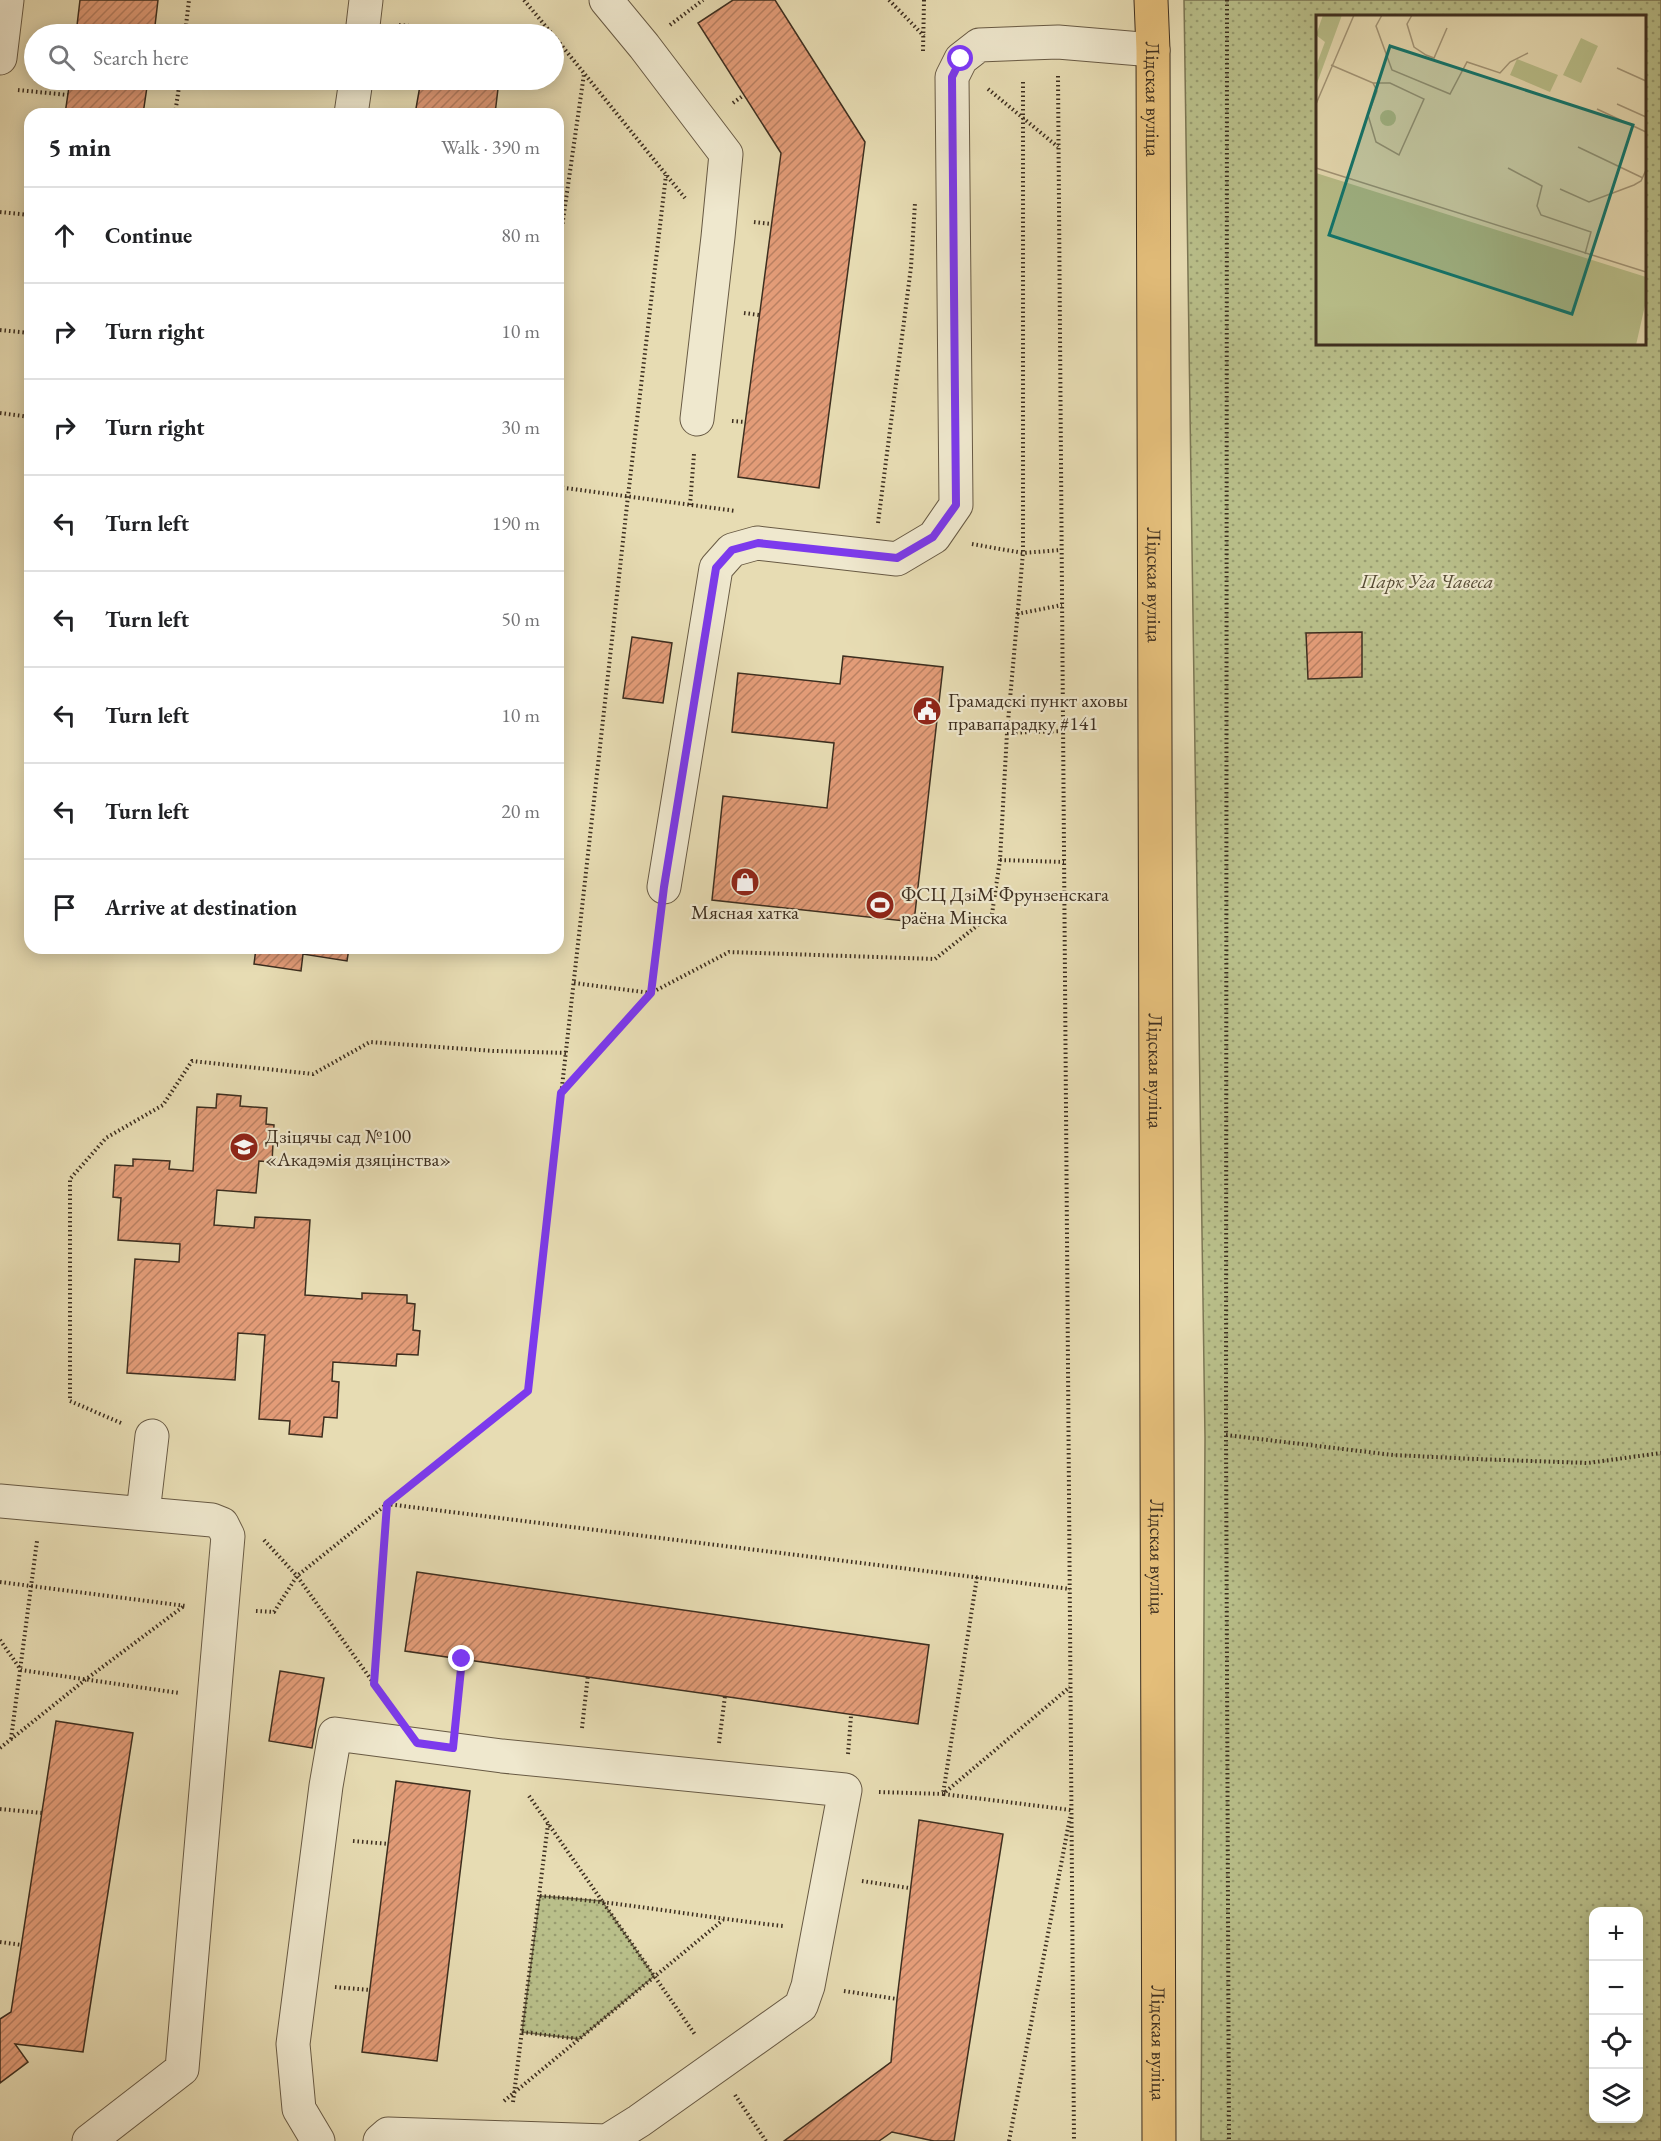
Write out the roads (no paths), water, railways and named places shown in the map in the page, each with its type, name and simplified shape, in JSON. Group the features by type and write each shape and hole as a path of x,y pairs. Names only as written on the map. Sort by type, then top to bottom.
{"main road":[{"name":"Лідская вуліца","path":"1151,0 1153,50 1159,2141"}],"lane":[{"path":"0,58 7,0"},
{"path":"606,0 726,154 697,419"},
{"path":"664,887 716,568 732,550 758,543 897,558 933,537 956,505 952,77 961,59 980,45 1058,42 1153,50"},
{"path":"352,108 355,90"},
{"path":"143,1513 152,1436"},
{"path":"0,1501 212,1520 222,1524 228,1536 182,2069 89,2141"},
{"path":"318,2141 299,2109 293,2044 326,1786 336,1734 502,1756 845,1790 808,1986 801,2006 639,2121 607,2140 388,2134 380,2141"}],"place":[{"name":"Грамадскі пункт аховы правапарадку #141","path":"927,711"},
{"name":"Мясная хатка","path":"745,882"},
{"name":"ФСЦ ДзіМ Фрунзенскага раёна Мінска","path":"880,905"},
{"name":"Дзіцячы сад №100 «Акадэмія дзяцінства»","path":"244,1147"}],"park label":[{"name":"Парк Уга Чавеса","path":"1427,581"}]}
